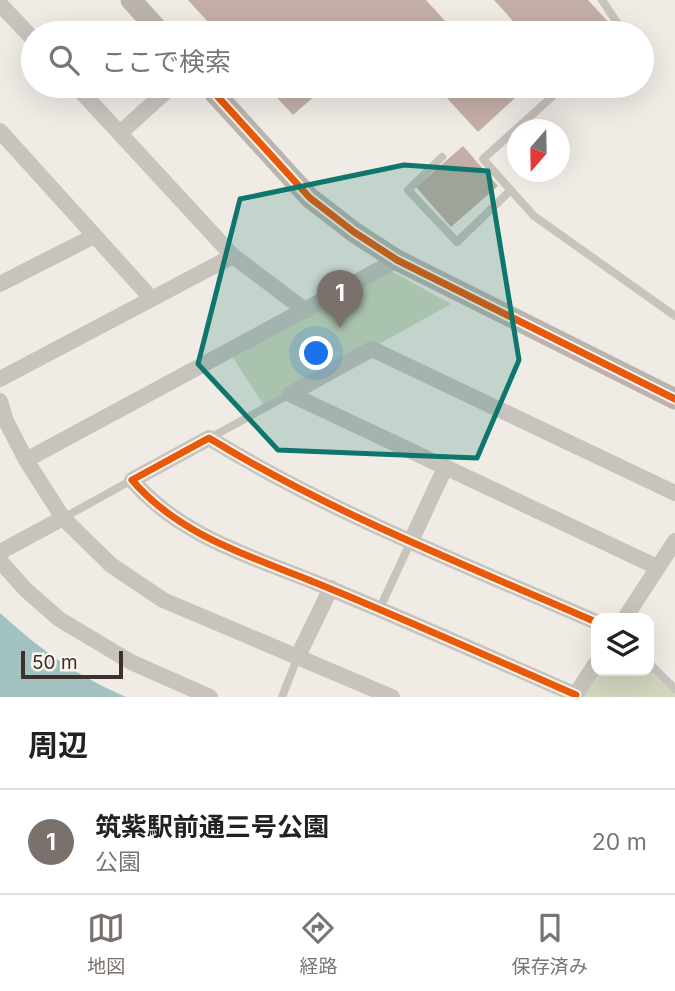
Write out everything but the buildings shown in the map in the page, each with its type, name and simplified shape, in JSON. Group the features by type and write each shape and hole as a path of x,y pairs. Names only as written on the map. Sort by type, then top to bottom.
{"street":[{"path":"131,0 150,21"},
{"path":"0,4 21,26"},
{"path":"87,98 233,256 306,311"},
{"path":"120,133 159,98"},
{"path":"219,98 310,198 354,232 397,260 675,399"},
{"path":"0,131 151,298"},
{"path":"0,284 94,236"},
{"path":"0,379 233,256"},
{"path":"26,460 397,260"},
{"path":"290,394 372,349 675,493"},
{"path":"290,394 657,567"},
{"path":"0,401 6,421 26,460 63,518 111,565 163,600 392,697"},
{"path":"591,620 411,541 264,472 209,438 132,480 146,496 181,524 220,545 331,588 575,696 591,671"},
{"path":"411,541 445,468"},
{"path":"0,552 63,518"},
{"path":"628,613 675,541"},
{"path":"0,561 26,590 59,619 131,662 210,697"},
{"path":"298,656 331,588"}],"lane":[{"path":"602,0 616,21"},
{"path":"551,98 483,159 534,215 675,316"},
{"path":"442,158 408,190 457,242 512,190"},
{"path":"209,438 290,394"},
{"path":"63,518 132,480"},
{"path":"379,610 411,541"},
{"path":"282,697 298,656"},
{"path":"654,668 675,689"}],"highlighted area":[{"path":"404,165 488,171 519,360 477,458 278,450 198,364 240,199"}],"green space":[{"path":"384,267 451,304 265,407 229,352"},
{"path":"654,668 675,689 675,697 576,697 592,676 654,676"}],"water":[{"path":"0,613 59,661 126,697 0,697"}],"cycle path":[{"path":"219,98 310,198 354,232 397,260 675,399"},
{"path":"576,695 331,589 224,546 175,518 152,501 132,480 209,438 351,514 591,620"}],"place":[{"name":"筑紫駅前通三号公園","path":"340,328"}]}
